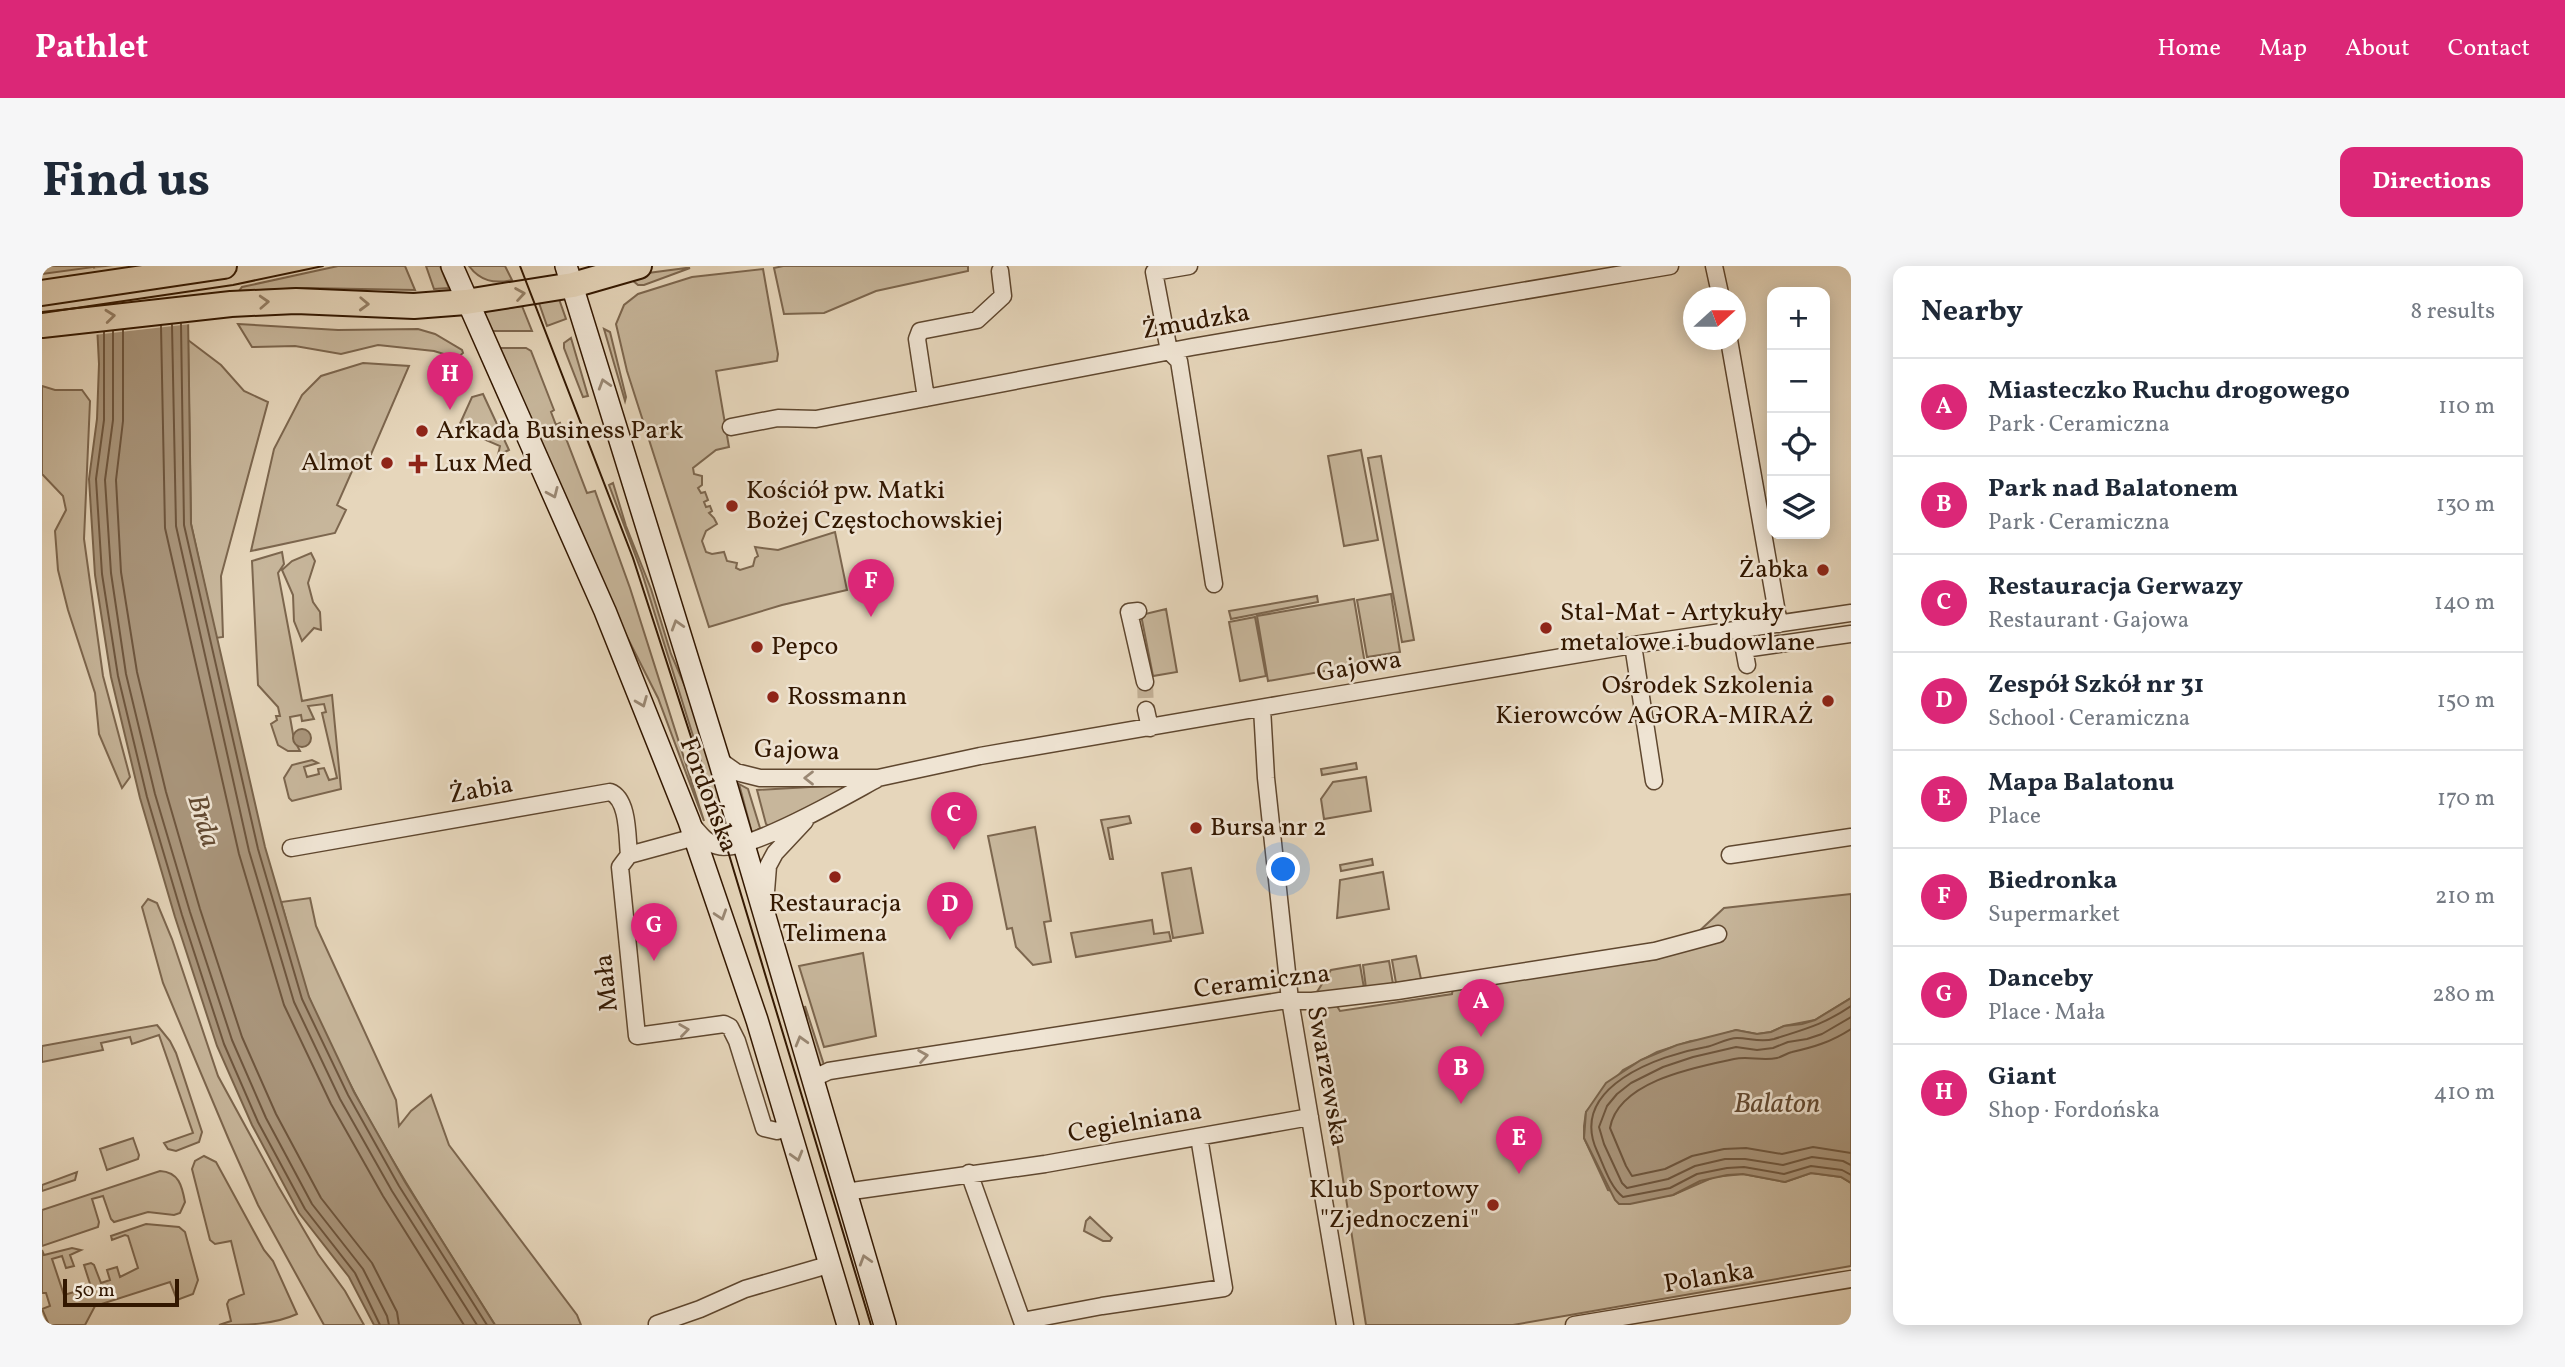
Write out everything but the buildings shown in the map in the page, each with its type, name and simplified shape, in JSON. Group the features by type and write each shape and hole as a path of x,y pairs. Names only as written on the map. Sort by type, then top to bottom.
{"main road":[{"path":"42,293 224,266"},
{"name":"Fordońska","path":"452,266 605,611 692,829 757,1020 848,1325"},
{"path":"42,325 232,304 296,301 422,306 466,302 570,276 639,266"},
{"name":"Fordońska","path":"570,276 719,760 885,1325"}],"street":[{"path":"1189,266 1154,272 1169,351 1179,361 1214,584"},
{"name":"Żmudzka","path":"731,427 778,418 816,419 1169,351 1670,266"},
{"path":"1714,266 1719,287"},
{"path":"926,398 918,340 920,331 977,320 1003,296 1000,271"},
{"path":"1731,350 1779,624"},
{"path":"1138,611 1129,612 1146,682"},
{"name":"Gajowa","path":"719,760 736,772 760,778 878,778 980,756 1633,645 1851,613"},
{"path":"1747,665 1744,649 1851,634"},
{"path":"1633,645 1654,780"},
{"name":"Swarzewska","path":"1262,708 1266,778 1290,1000 1345,1325"},
{"path":"1146,710 1150,728"},
{"name":"Gajowa","path":"743,845 809,817 878,778"},
{"name":"Żabia","path":"291,848 610,792 622,803 629,855"},
{"name":"Gajowa","path":"767,927 764,913 768,866 775,853 809,817"},
{"path":"629,855 692,829 717,846 727,848 743,845"},
{"path":"1730,855 1851,837"},
{"name":"Mała","path":"629,855 620,867 637,1036 724,1024 730,1027 737,1041 764,1128 777,1131 789,1127"},
{"name":"Ceramiczna","path":"812,1079 829,1071 1290,1000 1312,1001 1397,991 1654,951 1718,934"},
{"name":"Cegielniana","path":"845,1192 1045,1164 1310,1117"},
{"path":"969,1174 1022,1321 1224,1288 1199,1137"},
{"path":"657,1324 745,1289 828,1265"},
{"name":"Polanka","path":"1574,1325 1851,1279"}],"shaded area":[{"path":"42,266 94,266 94,267 42,274"},
{"path":"338,266 405,266 415,290 307,288 239,291 242,287"},
{"path":"426,266 440,266 449,288 434,289"},
{"path":"469,266 505,266 512,280 488,280"},
{"path":"968,266 968,271 876,291 824,313 784,314 774,268"},
{"path":"690,268 644,285 638,285 632,280 648,273"},
{"path":"763,269 777,361 716,371 729,447 716,450 693,468 694,474 702,476 702,485 698,488 701,493 705,492 708,500 704,502 706,507 710,506 712,511 709,513 717,524 706,531 702,541 706,552 724,552 727,561 737,563 736,568 740,570 753,566 758,556 755,547 778,550 835,532 847,590 782,605 709,627 627,371 616,324 624,305 638,294 692,277"},
{"path":"559,299 566,319 547,326 539,303"},
{"path":"522,306 532,331 490,331 482,312"},
{"path":"238,324 338,330 418,329 435,334 463,353 457,358 434,351 378,345 341,354 295,346 252,347"},
{"path":"604,329 610,332 625,401"},
{"path":"571,338 588,396 583,397 564,348 564,343"},
{"path":"188,340 221,365 244,391 268,402 221,576 223,637 216,638 191,524"},
{"path":"498,348 526,348 531,351 554,410 551,412 556,425 560,423 587,493 595,491 630,588 704,821 658,698 620,623"},
{"path":"363,363 409,366 366,466 356,462 337,505 346,510 335,533 251,551 274,449 302,395 321,376"},
{"path":"42,386 55,390 82,390 90,401 84,539 103,676 130,777 122,788 99,734 95,693 58,570 55,531 66,510 63,496 42,474"},
{"path":"483,394 509,450 498,455 500,446 458,428 472,397"},
{"path":"1361,450 1378,540 1344,546 1328,456"},
{"path":"1381,456 1414,640 1402,642 1368,458"},
{"path":"613,483 671,654 693,705 731,836 726,841 642,573 609,485"},
{"path":"282,552 284,564 278,573 302,701 332,695 341,789 292,801 284,778 292,765 312,760 318,763 304,767 307,777 319,774 318,769 324,768 329,780 337,778 322,713 326,712 324,704 308,706 314,719 302,721 301,715 290,717 294,740 300,751 288,751 278,745 271,724 277,720 276,716 280,716 278,707 258,685 252,561"},
{"path":"311,553 315,561 308,583 313,602 320,612 321,630 314,628 302,641 294,621 293,595 282,570 292,561"},
{"path":"1391,594 1400,652 1367,657 1357,600"},
{"path":"1317,596 1318,602 1231,619 1229,611"},
{"path":"1354,599 1365,664 1268,681 1257,616"},
{"path":"1166,609 1177,672 1153,676 1141,615"},
{"path":"1255,617 1266,676 1240,681 1229,622"},
{"path":"1356,763 1357,769 1322,775 1321,769"},
{"path":"1366,777 1371,811 1324,819 1321,799 1333,782"},
{"path":"739,784 748,789 760,828 752,833"},
{"path":"863,784 769,826 766,824 757,790"},
{"path":"1129,816 1131,823 1108,828 1113,859 1110,859 1101,820"},
{"path":"1035,827 1051,921 1044,922 1051,962 1033,965 1016,947 1012,928 1007,929 988,836"},
{"path":"1372,859 1373,865 1341,871 1340,865"},
{"path":"1191,868 1203,933 1173,938 1162,873"},
{"path":"1383,872 1389,909 1337,918 1340,880"},
{"path":"1851,894 1851,998 1815,1020 1757,1034 1736,1030 1657,1052 1623,1070 1586,1112 1584,1138 1608,1190 1650,1198 1673,1195 1714,1177 1743,1174 1785,1182 1811,1173 1841,1177 1851,1183 1851,1266 1513,1325 1366,1325 1316,1008 1335,1003 1340,1011 1452,994 1453,988 1658,959 1695,935 1724,908"},
{"path":"310,898 316,926 396,1100 399,1126 411,1111 431,1095 449,1145 577,1315 581,1325 495,1325 373,1126 329,1043 310,1000 281,902"},
{"path":"148,899 157,903 172,939 218,1076 278,1186 364,1325 324,1325 258,1205 163,983 142,907"},
{"path":"1152,920 1154,934 1169,932 1171,941 1076,957 1071,933"},
{"path":"863,953 876,1036 824,1047 799,966"},
{"path":"1416,956 1421,979 1396,983 1392,960"},
{"path":"1389,961 1393,984 1366,988 1363,965"},
{"path":"1360,965 1364,988 1315,995 1331,970"},
{"path":"805,1006 825,1068 818,1067 808,1036"},
{"path":"157,1025 176,1053 202,1132 199,1142 176,1151 168,1149 164,1143 193,1133 159,1035 132,1044 130,1037 101,1043 103,1050 42,1062 42,1046"},
{"path":"133,1138 138,1159 107,1170 100,1149"},
{"path":"204,1156 216,1162 264,1250 273,1261 297,1314 269,1322 219,1325 231,1321 227,1304 229,1300 244,1294 231,1241 215,1244 210,1240 192,1169 195,1161"},
{"path":"160,1171 172,1174 181,1185 185,1202 180,1213 174,1215 148,1212 114,1222 103,1196 92,1199 98,1227 42,1246 42,1210"},
{"path":"77,1172 75,1180 42,1191 42,1185"},
{"path":"1090,1217 1112,1238 1110,1241 1103,1241 1084,1231 1086,1221"},
{"path":"146,1224 179,1227 185,1232 198,1280 193,1294 177,1300 170,1282 95,1306 85,1325 49,1325 42,1309 50,1306 46,1293 42,1293 42,1250 44,1255 72,1248 81,1250 70,1255 74,1266 66,1268 62,1256 52,1259 64,1295 91,1287 84,1265 94,1265 101,1283 110,1280 107,1270 117,1267 120,1277 138,1268 128,1236 112,1240 111,1236"}],"water":[{"name":"Brda","path":"94,266 194,266 188,314 191,524 265,847 309,997 354,1092 405,1182 495,1325 374,1325 349,1277 299,1213 252,1125 217,1046 140,798 111,677 95,575 89,479 97,419 99,364"},
{"path":"302,729 308,732 311,738 308,744 302,747 296,744 293,738 296,732"},
{"name":"Balaton","path":"1851,998 1851,1183 1841,1177 1811,1173 1785,1182 1743,1174 1727,1175 1700,1181 1673,1195 1630,1204 1619,1204 1615,1200 1584,1138 1586,1112 1606,1083 1641,1060 1677,1045 1736,1030 1757,1034 1802,1024 1815,1020"}],"pier":[{"path":"113,266 198,266 191,324 94,335 91,269"}],"tunnel":[{"path":"1145,682 1146,710"}],"tram line":[{"path":"42,313 233,285 323,266"},
{"path":"520,266 633,558 727,848 871,1325"}],"place":[{"name":"Giant","path":"450,410"},
{"name":"Arkada Business Park","path":"422,431"},
{"name":"Almot","path":"387,463"},
{"name":"Lux Med","path":"418,464"},
{"name":"Kościół pw. Matki Bożej Częstochowskiej","path":"732,506"},
{"name":"Żabka","path":"1823,570"},
{"name":"Biedronka","path":"871,617"},
{"name":"Stal-Mat - Artykuły metalowe i budowlane","path":"1546,628"},
{"name":"Pepco","path":"757,647"},
{"name":"Rossmann","path":"773,697"},
{"name":"Ośrodek Szkolenia Kierowców AGORA-MIRAŻ","path":"1828,701"},
{"name":"Bursa nr 2","path":"1196,828"},
{"name":"Restauracja Gerwazy","path":"954,850"},
{"name":"Restauracja Telimena","path":"835,877"},
{"name":"Zespół Szkół nr 31","path":"950,940"},
{"name":"Danceby","path":"654,961"},
{"name":"Miasteczko Ruchu drogowego","path":"1481,1037"},
{"name":"Park nad Balatonem","path":"1461,1104"},
{"name":"Mapa Balatonu","path":"1519,1174"},
{"name":"Klub Sportowy \"Zjednoczeni\"","path":"1493,1205"}]}
